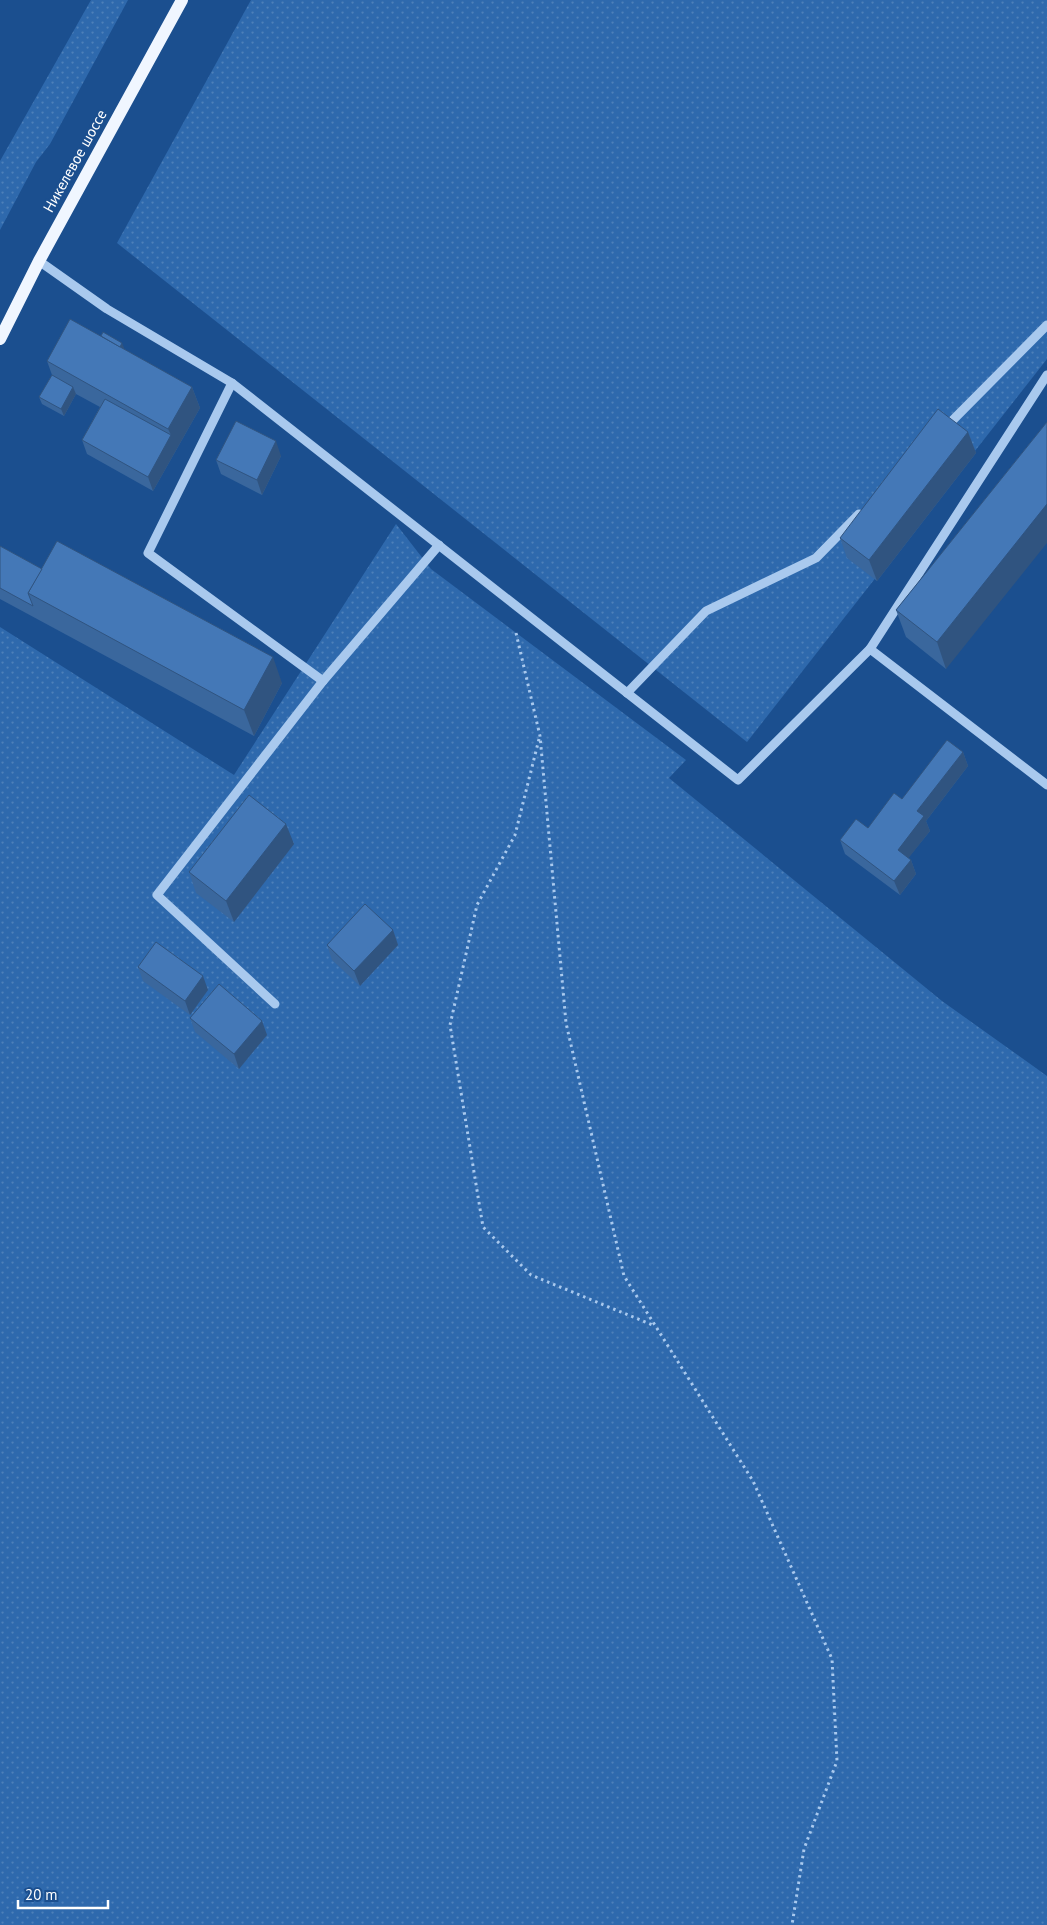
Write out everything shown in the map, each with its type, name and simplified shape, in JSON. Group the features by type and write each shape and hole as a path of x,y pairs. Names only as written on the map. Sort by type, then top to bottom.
{"main road":[{"name":"Никелевое шоссе","path":"0,339 39,261 182,0"}],"lane":[{"path":"39,261 108,309 232,383 738,780 870,649 1047,375"},
{"path":"935,438 1047,325"},
{"path":"232,383 148,554 323,681"},
{"path":"627,693 706,611 816,558 865,508"},
{"path":"275,1004 157,895 323,681 439,545"},
{"path":"870,649 1047,785"}],"path":[{"path":"509,600 540,736 566,1023 624,1276 753,1481 832,1659 837,1761 804,1849 792,1925"},
{"path":"540,736 515,835 477,905 450,1025 483,1227 531,1275 655,1326"}],"shaded area":[{"path":"91,0 128,0 50,144 36,162 0,230 0,161"},
{"path":"251,0 1047,0 1047,359 747,742 117,243"},
{"path":"396,524 431,569 686,760 669,778 942,1001 1047,1076 1047,1925 0,1925 0,627 234,775"}],"building":[{"path":"70,319 192,387 168,429 47,361"},
{"path":"103,332 122,343 120,347 101,336"},
{"path":"52,375 73,387 61,409 39,397"},
{"path":"105,399 171,435 148,477 82,440"},
{"path":"938,409 968,432 869,560 840,538"},
{"path":"236,421 276,441 257,480 216,460"},
{"path":"1047,422 1047,504 937,642 896,610"},
{"path":"57,541 273,657 244,710 28,593"},
{"path":"0,546 42,569 28,593 33,606 0,588"},
{"path":"947,740 963,752 917,811 924,816 898,850 911,860 894,881 840,840 856,819 868,828 894,793 902,799"},
{"path":"249,795 286,824 226,901 189,872"},
{"path":"365,904 393,930 354,971 327,945"},
{"path":"156,942 203,976 185,1001 138,967"},
{"path":"219,984 262,1021 234,1054 190,1018"}]}
